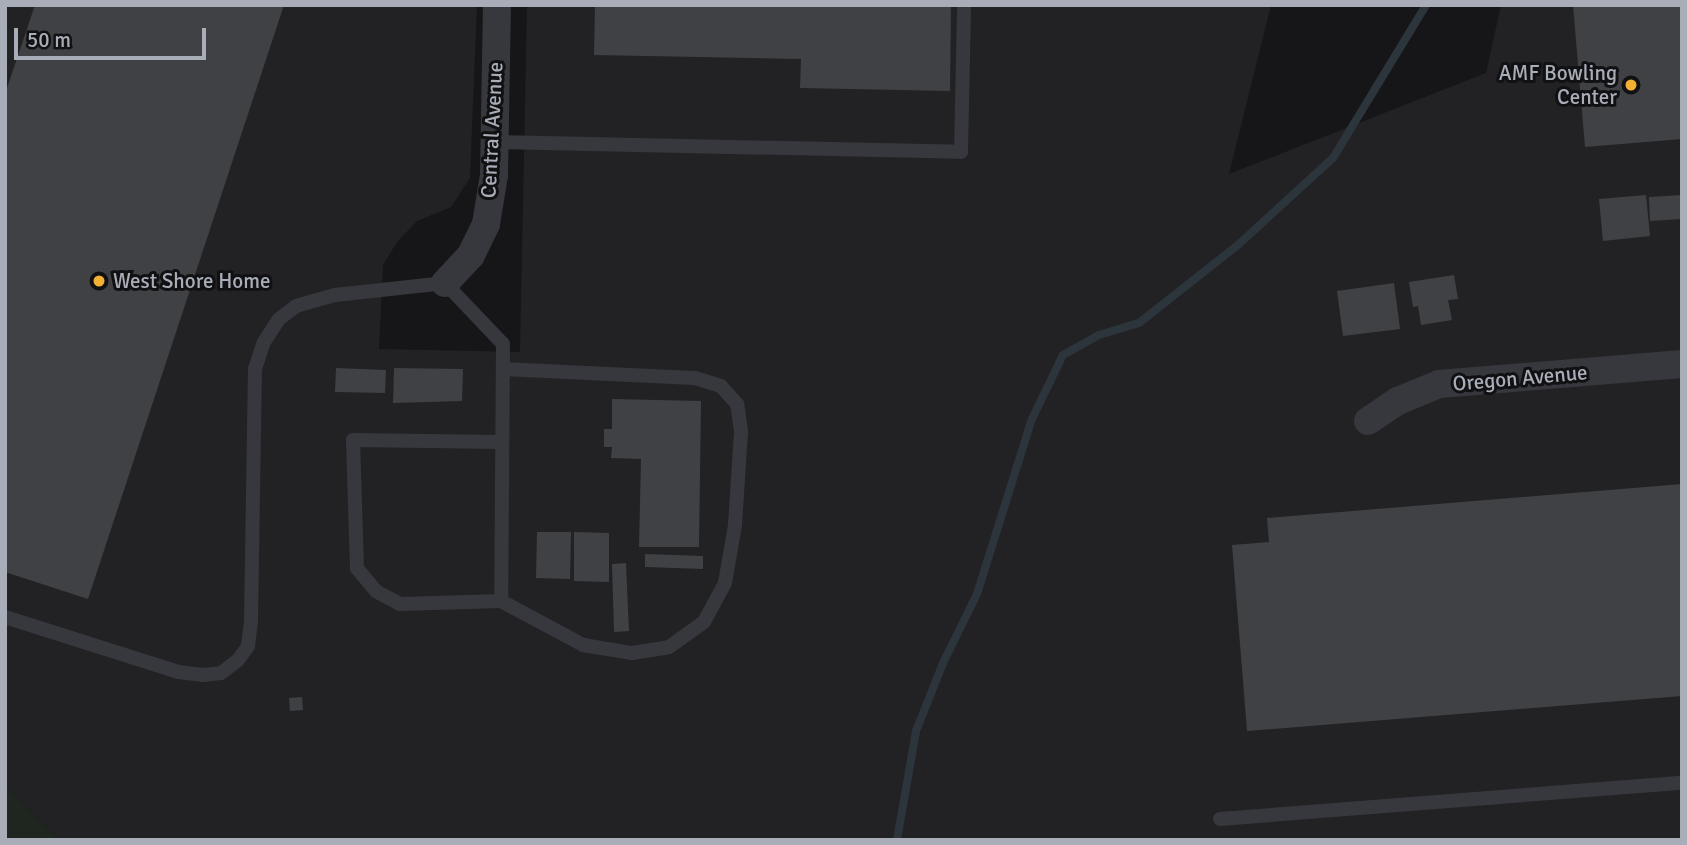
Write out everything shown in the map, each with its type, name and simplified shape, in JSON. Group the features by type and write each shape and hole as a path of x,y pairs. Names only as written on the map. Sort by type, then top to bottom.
{"street":[{"name":"Central Avenue","path":"445,284 471,256 486,224 494,175 497,5"},
{"name":"Oregon Avenue","path":"1368,421 1398,401 1439,384 1682,364"}],"lane":[{"path":"494,142 961,152 964,5"},
{"path":"5,617 178,672 203,675 221,673 238,660 248,646 255,369 264,342 279,319 296,306 335,295 445,284 503,344 501,601"},
{"path":"502,442 353,440 357,568 376,591 400,604 501,601 583,645 632,653 669,647 704,622 725,583 736,525 741,430 737,404 721,386 694,378 503,369"},
{"path":"1220,820 1682,783"}],"shaded area":[{"path":"5,5 477,5 470,178 451,207 417,221 397,242 383,265 379,349 520,352 527,5 1271,5 1229,174 1486,73 1501,5 1682,5 1682,840 59,840 5,785"},
{"path":"5,785 59,840 5,840"}],"building":[{"name":"West Shore Home","path":"35,5 284,5 88,599 5,572 5,94"},
{"path":"595,5 951,5 950,91 800,88 801,59 594,55"},
{"name":"AMF Bowling Center","path":"1573,5 1682,5 1682,139 1585,147"},
{"path":"1646,195 1650,236 1603,241 1599,199"},
{"path":"1682,195 1682,219 1650,221 1649,197"},
{"path":"1454,275 1458,299 1448,300 1452,320 1421,325 1418,306 1413,307 1409,282"},
{"path":"1394,283 1400,329 1343,336 1337,291"},
{"path":"336,368 386,370 385,393 335,392"},
{"path":"394,368 463,369 462,401 393,403"},
{"path":"612,399 701,401 699,547 639,547 641,459 611,458 612,447 604,447 604,429 612,429"},
{"path":"1682,484 1682,696 1247,731 1232,545 1269,542 1267,518"},
{"path":"537,532 571,532 570,579 536,578"},
{"path":"574,532 609,533 609,582 574,581"},
{"path":"645,554 703,556 703,569 645,567"},
{"path":"626,563 629,631 614,632 612,564"},
{"path":"302,697 303,710 290,711 289,698"}],"waterway":[{"path":"897,840 916,731 943,663 977,594 1032,419 1063,355 1099,335 1139,323 1239,244 1333,158 1426,5"}],"place":[{"name":"AMF Bowling Center","path":"1631,85"},
{"name":"West Shore Home","path":"99,281"}]}
